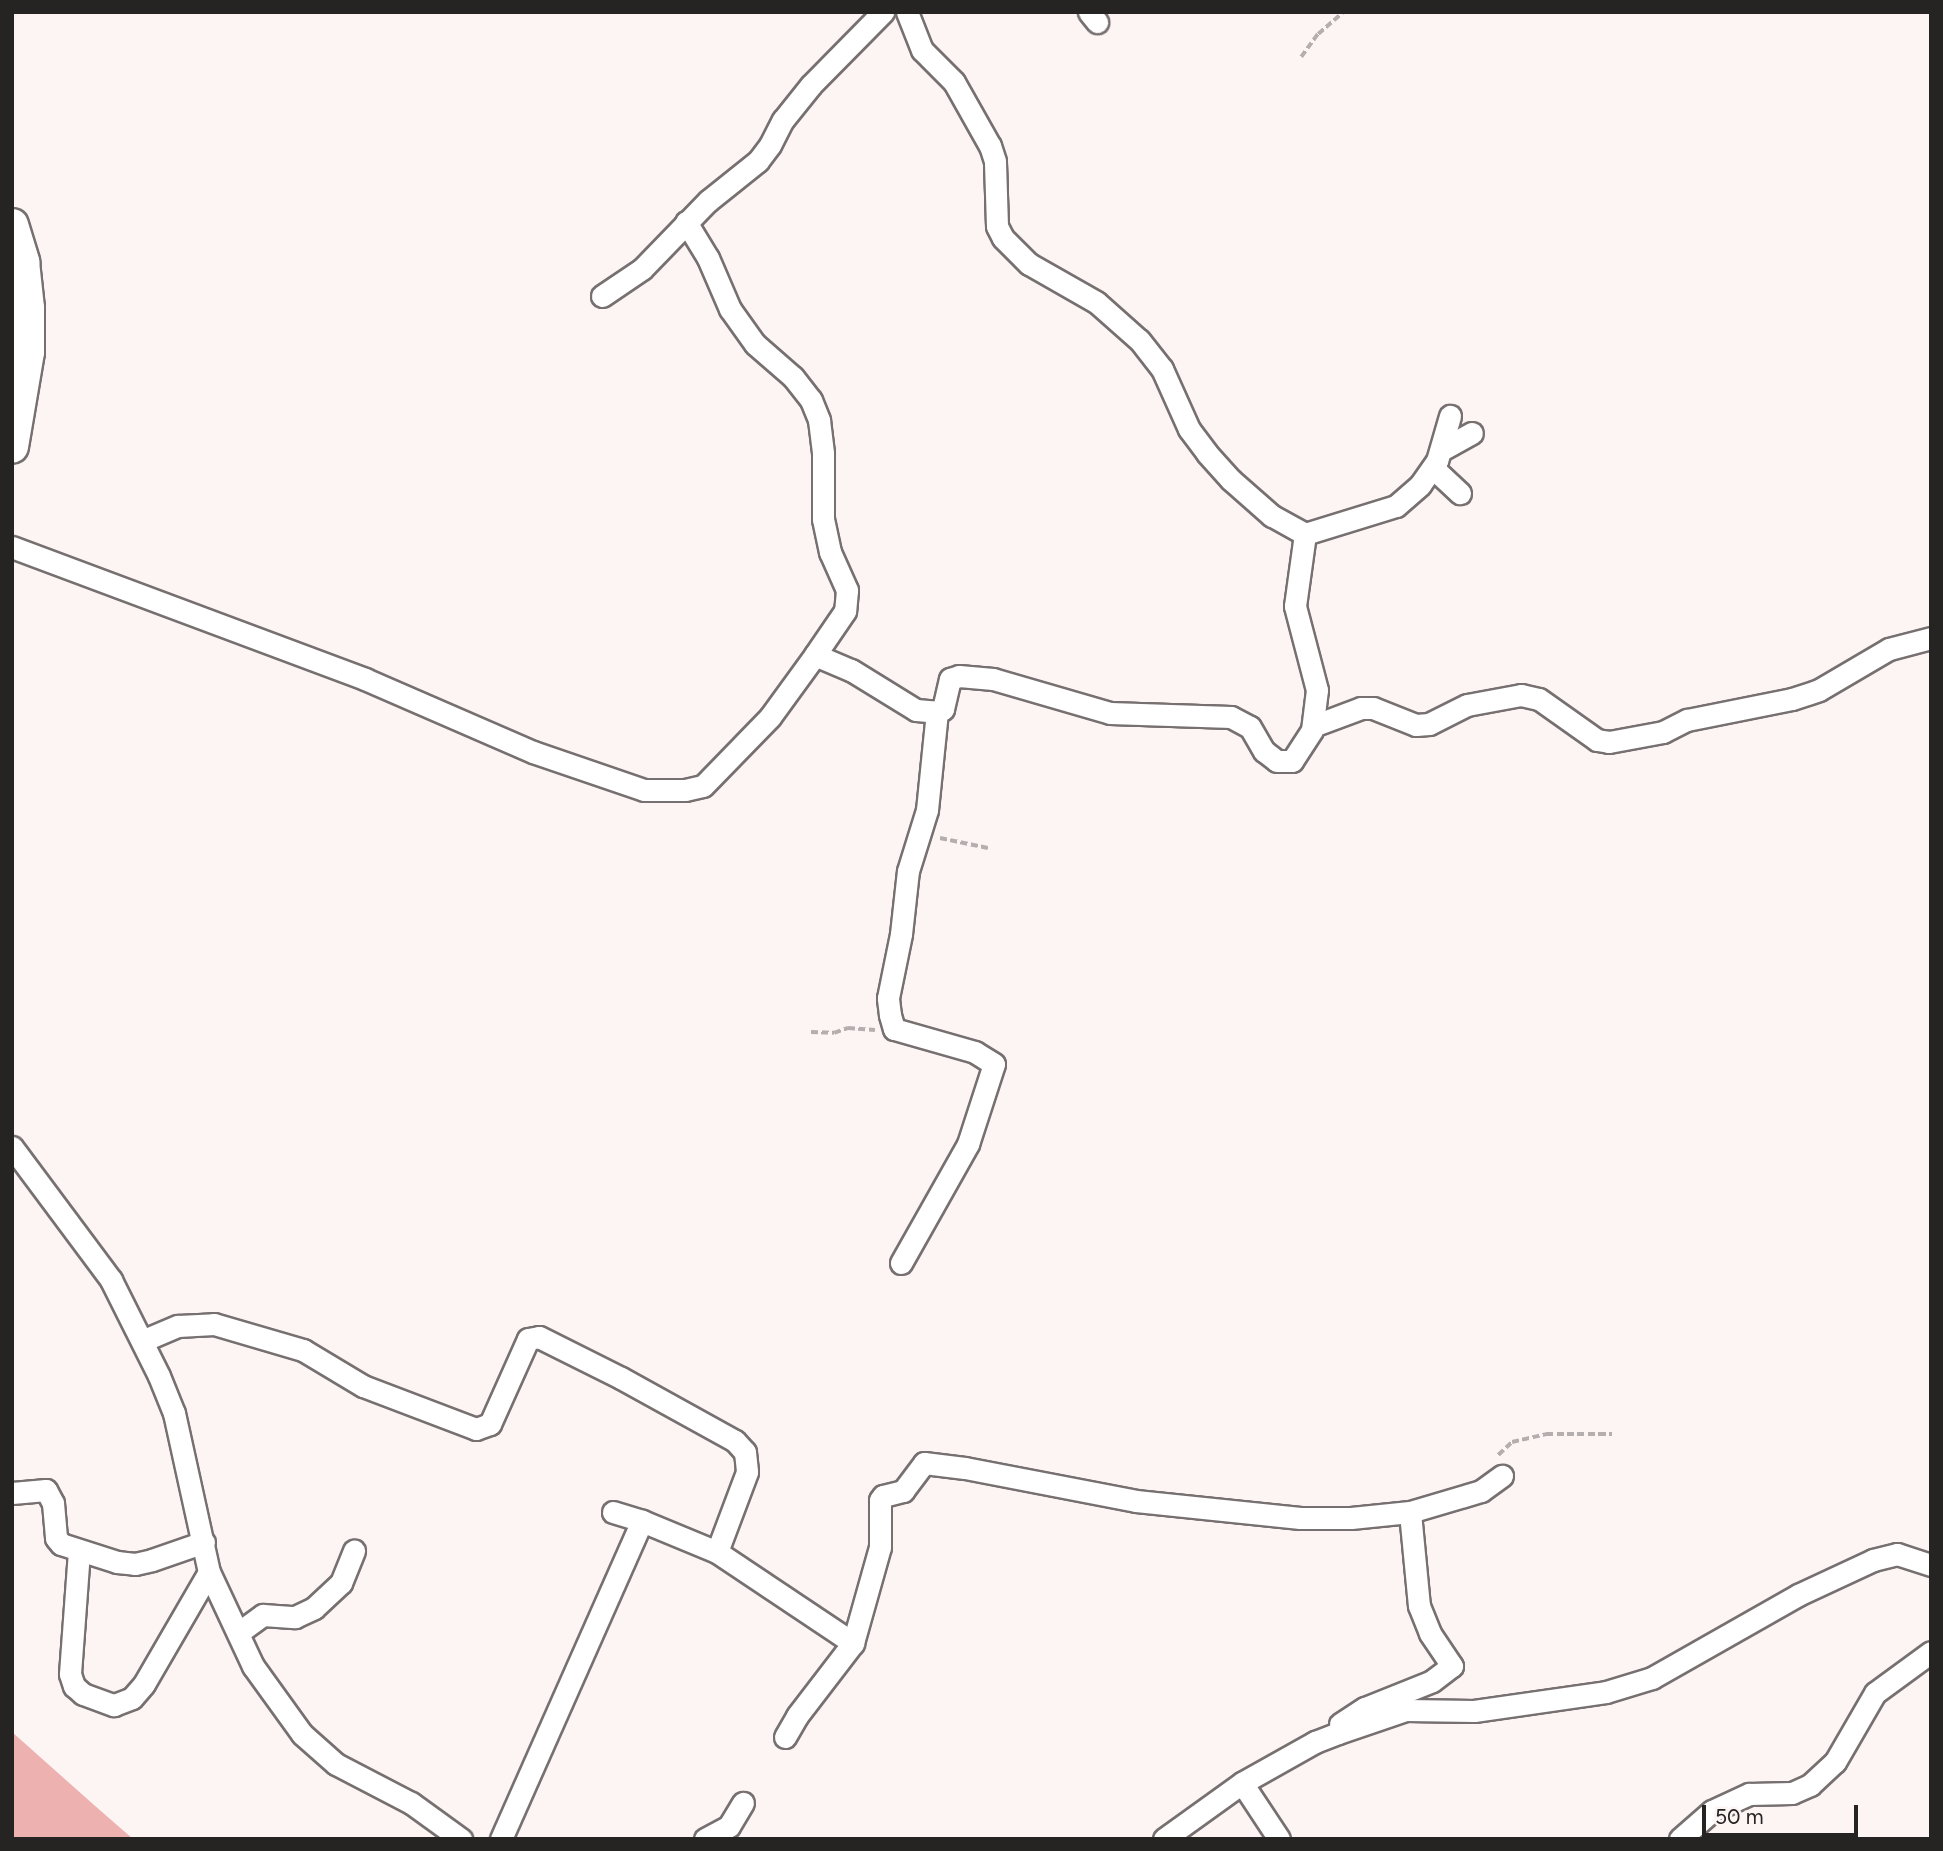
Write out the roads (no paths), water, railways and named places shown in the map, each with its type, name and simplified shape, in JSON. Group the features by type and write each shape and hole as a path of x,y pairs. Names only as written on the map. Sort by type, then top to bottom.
{"highway":[{"path":"12,225 23,262 28,352 12,447"}],"street":[{"path":"602,296 642,269 686,222 758,161 783,120 811,85 883,12"},
{"path":"906,12 922,50 954,82 990,146 995,161 995,212 1003,238 1029,264 1096,302 1139,340 1162,369 1189,429 1207,453 1231,480 1272,516 1313,531 1396,506 1420,485 1433,468 1443,449 1450,416"},
{"path":"12,547 365,679 533,752 644,790 685,790 703,786 770,716 815,655 845,611 847,590 831,552 823,519 823,453 819,420 811,400 799,385 755,344 730,309 708,258 686,222"},
{"path":"1443,449 1472,433"},
{"path":"1433,468 1460,493"},
{"path":"815,655 851,670 916,710 937,712 943,709 950,679 993,679 1110,713 1231,717 1250,727 1264,751 1276,761 1292,761 1303,748 1313,726 1317,690 1295,606 1313,531"},
{"path":"1313,726 1361,708 1373,708 1416,725 1429,724 1467,705 1493,698 1521,695 1539,699 1597,740 1609,742 1663,732 1682,721 1792,699 1830,685 1889,649 1931,638"},
{"path":"901,1263 968,1144 994,1064 975,1052 894,1029 888,998 901,934 908,871 927,810 937,712"},
{"path":"12,1147 111,1280 142,1341 174,1413 209,1572 253,1666 302,1734 336,1764 411,1803 461,1839"},
{"path":"142,1341 178,1326 193,1323 214,1324 303,1350 383,1396 476,1429 490,1424 528,1339 539,1337 621,1378 734,1441 744,1452 747,1472 717,1552"},
{"path":"785,1737 797,1716 853,1643 880,1547 880,1500 883,1496 902,1491 924,1463 929,1461 1136,1501 1233,1513 1351,1518 1410,1512 1481,1492 1502,1476"},
{"path":"12,1493 46,1490 53,1503 56,1538 61,1544 117,1562 135,1564 204,1542"},
{"path":"613,1512 717,1552 853,1643"},
{"path":"1338,1733 1342,1720 1432,1681 1452,1666 1430,1633 1419,1605 1410,1512"},
{"path":"501,1839 642,1521"},
{"path":"79,1550 70,1674 74,1686 83,1694 114,1705 132,1698 144,1684 209,1572"},
{"path":"238,1633 263,1615 295,1617 314,1608 341,1583 354,1551"},
{"path":"1164,1839 1242,1783 1315,1742 1338,1733 1406,1710 1474,1711 1606,1692 1652,1678 1798,1595 1873,1560 1897,1554 1931,1565"},
{"path":"1680,1839 1712,1811 1749,1794 1792,1793 1810,1786 1835,1762 1875,1693 1931,1652"},
{"path":"1242,1783 1279,1839"},
{"path":"705,1839 729,1826 743,1803"}]}
